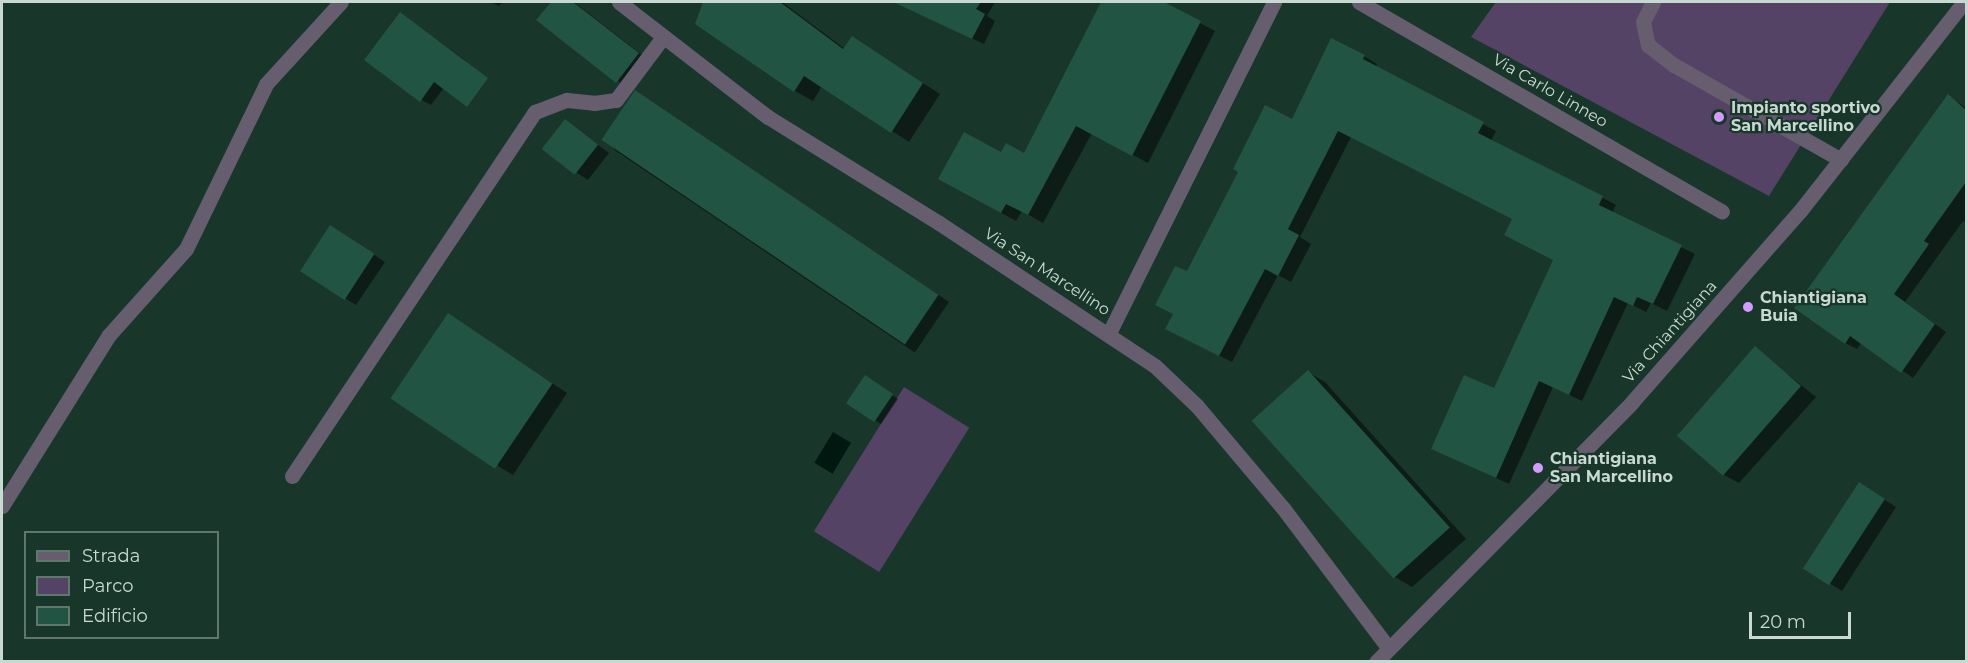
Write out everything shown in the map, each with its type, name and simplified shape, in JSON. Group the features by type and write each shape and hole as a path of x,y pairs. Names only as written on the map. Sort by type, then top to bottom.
{"street":[{"path":"2,506 109,335 186,249 266,84 341,2"},
{"path":"1108,333 1274,2"},
{"name":"Via Carlo Linneo","path":"1359,2 1722,212"},
{"path":"1653,2 1643,22 1648,45 1674,65 1841,160"},
{"name":"Via Chiantigiana","path":"1376,662 1387,646 1632,402 1841,160 1964,2"},
{"name":"Via San Marcellino","path":"624,3 663,37 768,117 1108,333 1155,366 1197,406 1283,508 1387,646"},
{"path":"292,476 536,112 567,100 594,103 616,100 663,37"}],"green space":[{"name":"Impianto sportivo San Marcellino","path":"1496,2 1890,2 1769,196 1471,37"},
{"path":"904,387 969,428 879,572 814,531"}],"shaded area":[{"path":"833,432 851,443 832,474 814,463"}],"building":[{"path":"551,2 573,2 639,53 616,83 536,20"},
{"path":"703,2 780,2 843,49 852,36 923,83 891,133 804,76 794,92 695,24"},
{"path":"893,2 981,2 976,9 985,14 972,39"},
{"path":"1101,2 1164,2 1201,21 1132,156 1076,126 1028,215 1006,204 1001,213 938,179 964,132 1001,152 1006,143 1024,153"},
{"path":"400,12 488,78 467,107 434,82 420,102 364,60"},
{"path":"1331,38 1365,55 1363,59 1484,122 1478,133 1603,196 1599,205 1682,245 1653,304 1637,297 1633,306 1614,297 1569,395 1539,381 1496,478 1431,449 1464,375 1494,388 1553,260 1504,235 1512,219 1338,131 1288,229 1299,235 1278,276 1265,269 1219,356 1165,329 1173,314 1155,305 1175,266 1187,271 1238,172 1233,169 1265,105 1292,119"},
{"path":"635,90 938,295 905,344 601,140"},
{"path":"1948,94 1966,110 1966,182 1924,241 1929,244 1894,294 1935,324 1901,373 1850,336 1845,344 1794,308"},
{"path":"565,119 598,145 575,175 542,149"},
{"path":"330,225 374,254 344,300 300,271"},
{"path":"448,313 552,383 495,469 390,398"},
{"path":"1755,346 1801,386 1723,476 1677,436"},
{"path":"1308,370 1450,528 1393,578 1252,421"},
{"path":"865,375 893,394 874,422 846,403"},
{"path":"1859,482 1885,499 1829,585 1803,568"}],"place":[{"name":"Impianto sportivo San Marcellino","path":"1719,117"},
{"name":"Chiantigiana Buia","path":"1748,307"},
{"name":"Chiantigiana San Marcellino","path":"1538,468"}]}
